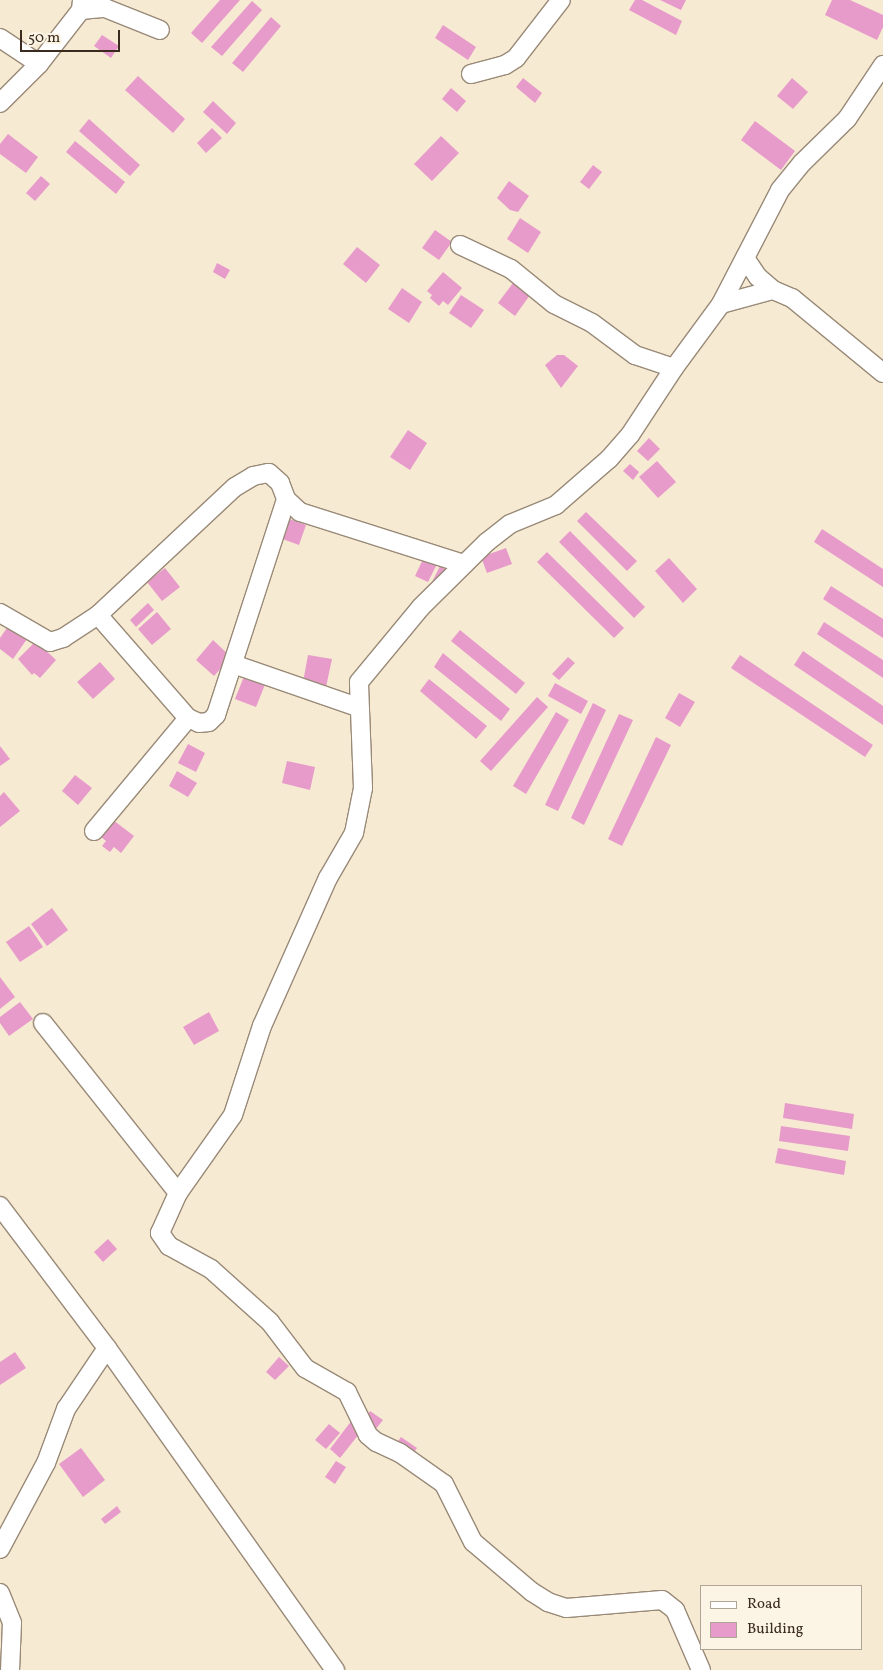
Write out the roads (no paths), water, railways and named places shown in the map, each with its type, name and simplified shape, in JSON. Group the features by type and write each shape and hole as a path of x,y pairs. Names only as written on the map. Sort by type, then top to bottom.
{"street":[{"path":"471,74 505,64 516,58 561,0"},
{"path":"0,103 39,64 82,5 105,8 160,30"},
{"path":"0,38 39,64"},
{"path":"701,1670 675,1610 670,1604 662,1600 566,1608 548,1602 473,1542 444,1484 400,1453 376,1442 368,1435 348,1392 306,1368 270,1322 211,1270 169,1246 160,1233 178,1193 233,1115 262,1026 328,878 354,833 363,788 360,682 421,607 464,564 510,524 556,505 609,459 630,436 674,368 721,304 780,190 802,163 847,119 883,65"},
{"path":"460,246 511,269 554,304 592,323 635,355 674,368"},
{"path":"745,258 758,277 772,290 792,298 883,373"},
{"path":"721,304 772,290"},
{"path":"0,613 50,642 63,638 98,615 235,487 253,476 270,473 280,483 286,499 300,512 464,564"},
{"path":"98,615 188,718 199,723 209,722 216,715 286,499"},
{"path":"233,664 360,708"},
{"path":"94,831 188,718"},
{"path":"43,1023 178,1193"},
{"path":"0,1206 107,1348 335,1670"},
{"path":"0,1549 46,1463 66,1409 107,1348"},
{"path":"0,1594 12,1623 14,1639 10,1670"}]}
